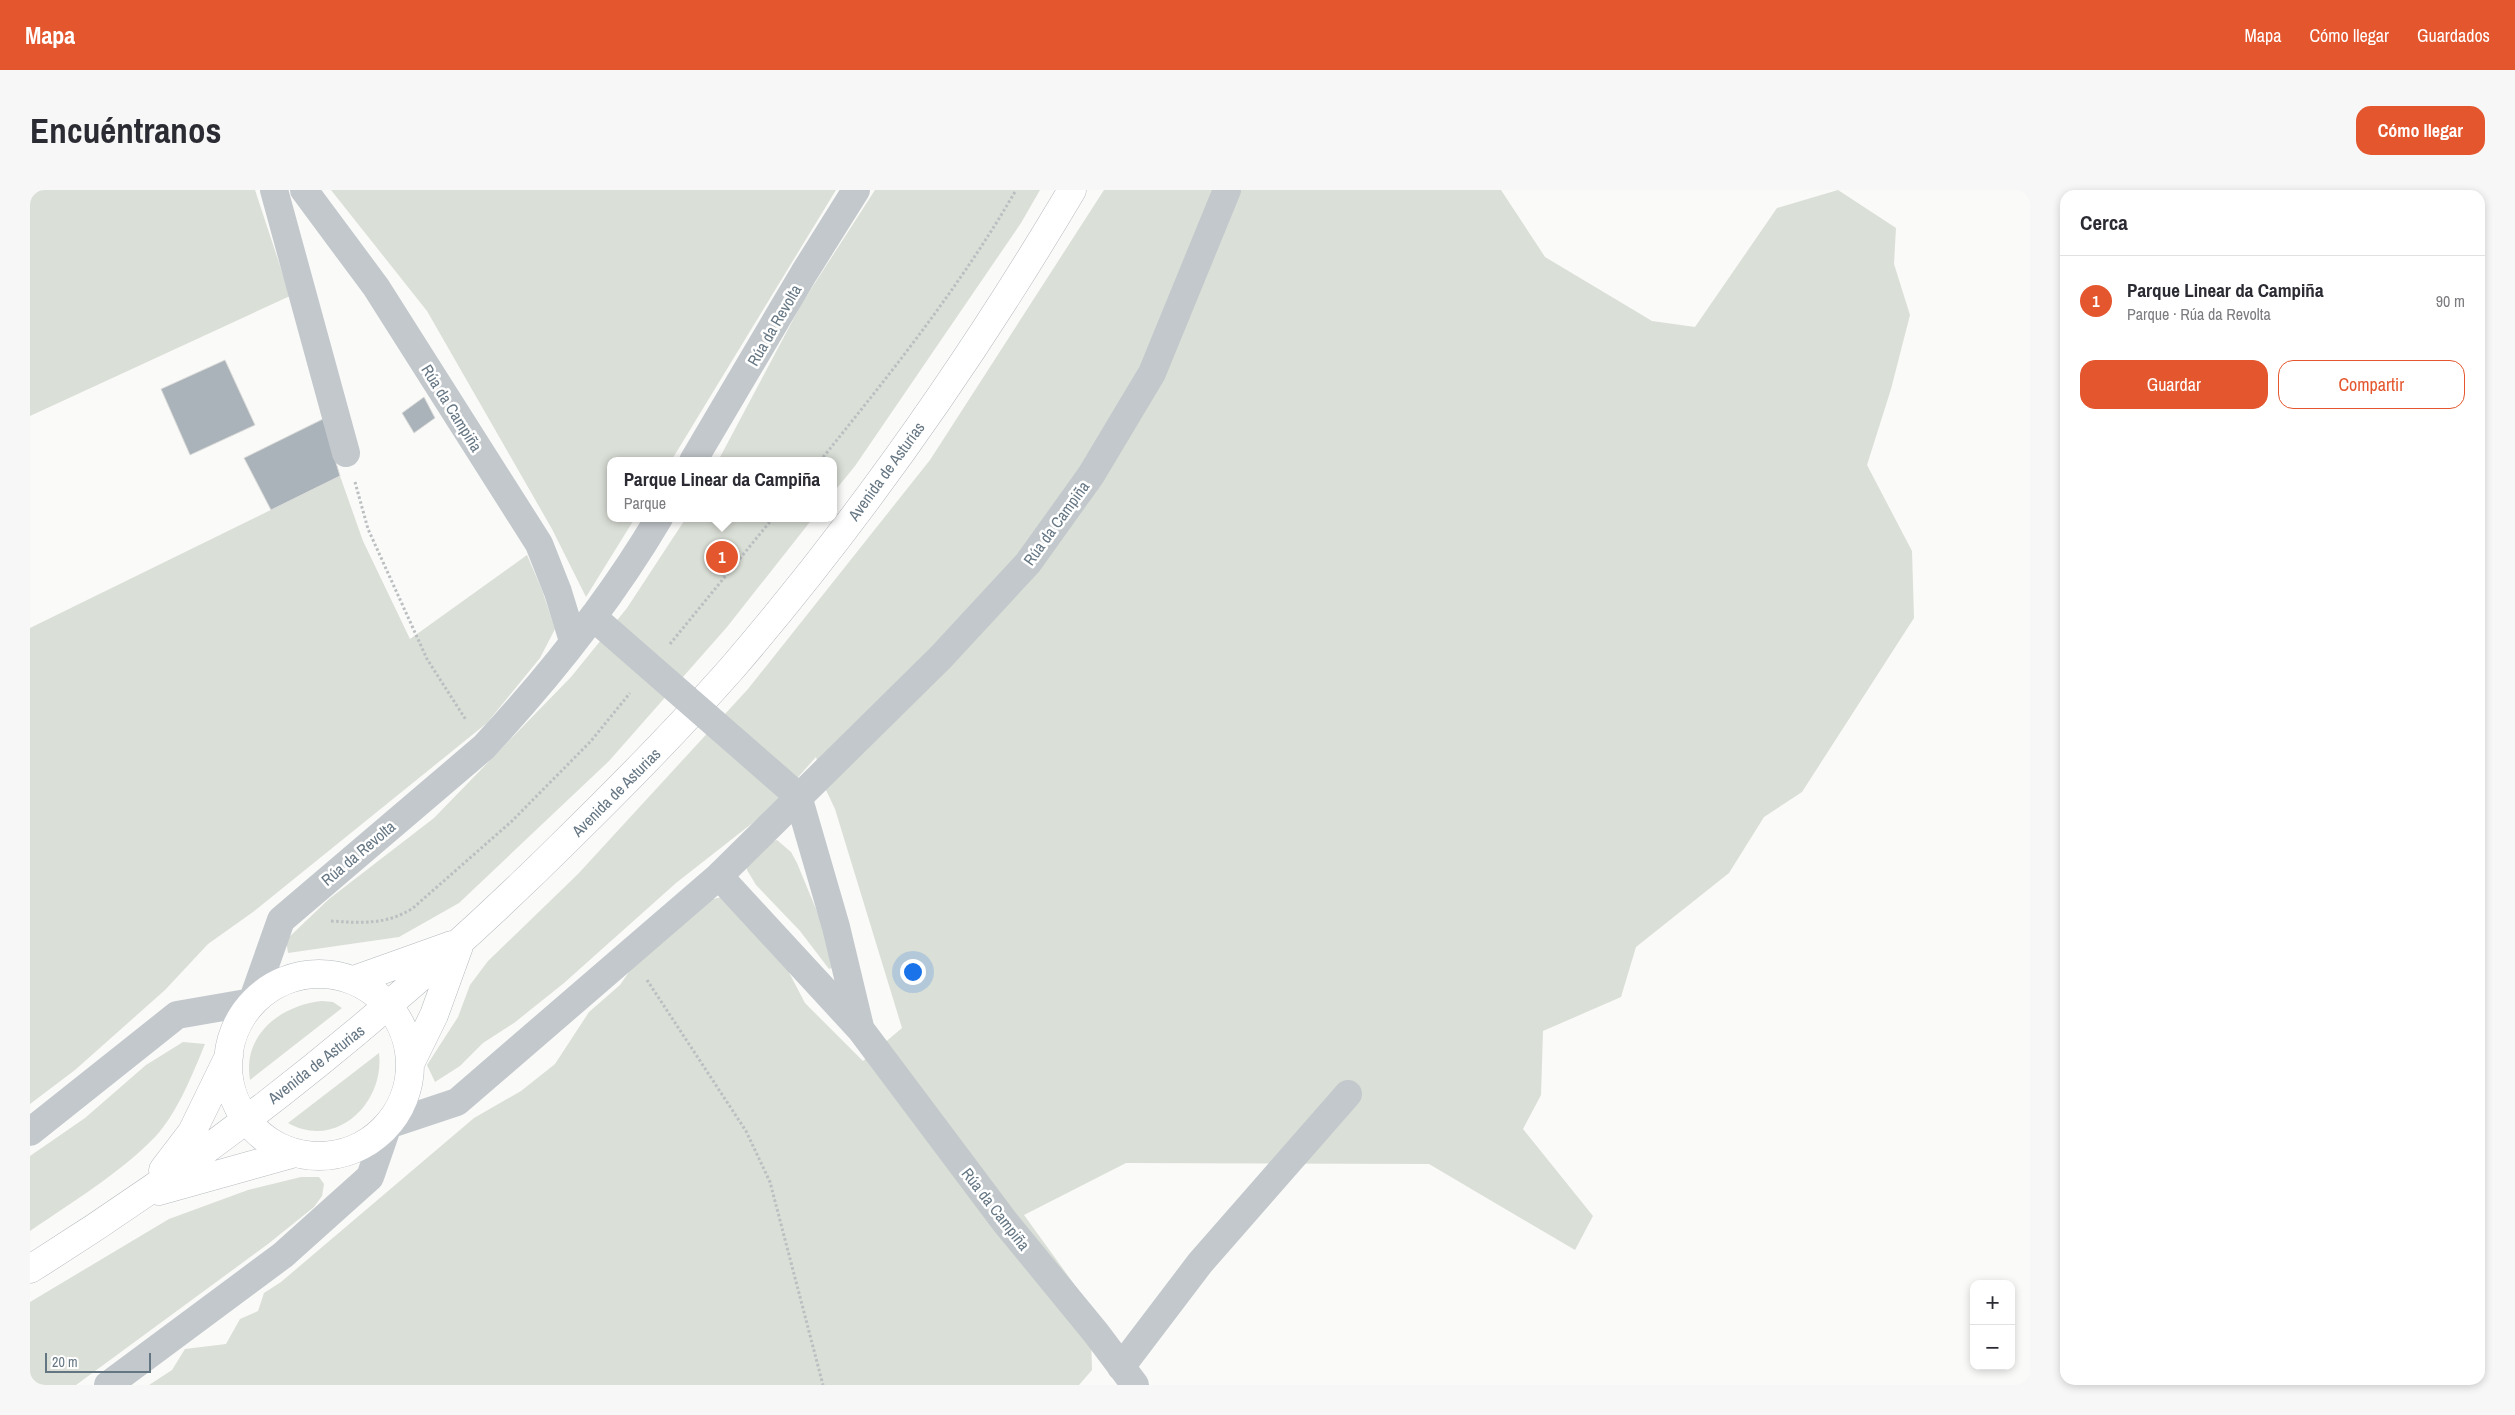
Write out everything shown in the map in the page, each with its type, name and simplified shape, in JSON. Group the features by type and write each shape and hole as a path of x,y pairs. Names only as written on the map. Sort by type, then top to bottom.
{"main road":[{"name":"Avenida de Asturias","path":"30,1269 143,1195 246,1120 390,1006 496,910 659,750 791,597 869,496 953,378 1030,261 1072,190"},
{"path":"354,980 394,964 460,942"},
{"path":"229,1054 229,1074 238,1105 246,1120 272,1143 295,1152 326,1156 354,1150 388,1125 405,1098 411,1062 434,1015 460,942"},
{"path":"143,1195 192,1132 229,1054 234,1033 243,1014 252,1002 279,982 310,974 354,980 374,991 390,1006 408,1040 411,1062"},
{"path":"143,1195 295,1152"}],"street":[{"path":"274,190 346,453"},
{"name":"Rúa da Campiña","path":"304,190 376,287 539,544 558,592 573,641"},
{"name":"Rúa da Revolta","path":"695,457 804,273 856,190"},
{"name":"Rúa da Campiña","path":"861,1030 836,927 798,796 941,657 1028,563 1091,475 1152,373 1227,190"},
{"name":"Rúa da Revolta","path":"252,1002 281,920 484,747 514,715 593,617 636,558 657,522"},
{"path":"108,1385 282,1255 370,1177 388,1125 457,1102 719,876 798,796 593,617"},
{"name":"Rúa da Campiña","path":"719,876 861,1030 1004,1222 1128,1376"},
{"path":"30,1132 177,1015 252,1002"},
{"path":"1128,1376 1200,1263 1348,1094"}],"path":[{"path":"823,457 931,320 970,264 1016,190"},
{"path":"346,453 368,528 427,659 484,747"},
{"path":"666,649 770,522"},
{"path":"296,907 321,920 372,922 398,918 512,821 591,741 635,687"},
{"path":"630,954 746,1130 770,1182 823,1385"}],"shaded area":[{"path":"30,190 255,190 290,296 30,416"},
{"path":"331,190 836,190 673,457 607,457 607,522 633,522 586,597 552,529 427,311"},
{"path":"875,190 1040,190 1021,223 855,466 837,488 837,457 720,457 802,303"},
{"path":"1104,190 1501,190 1545,257 1652,321 1695,327 1777,208 1838,190 1896,228 1894,264 1910,315 1891,389 1867,465 1912,551 1914,618 1802,792 1764,817 1729,873 1636,947 1621,997 1543,1031 1541,1095 1523,1129 1593,1216 1575,1250 1429,1164 1126,1163 1024,1215 1090,1306 1092,1370 1079,1385 149,1385 172,1370 185,1349 226,1344 240,1319 258,1311 264,1293 281,1282 474,1118 521,1091 555,1064 589,1012 620,985 631,969 704,901 722,897 783,961 805,1003 863,1061 902,1028 835,809 825,788 816,757 769,810 676,883 564,983 514,1023 483,1043 460,1066 435,1082 427,1065 458,1017 470,985 488,961 578,874 748,689 930,460"},
{"path":"340,476 363,541 410,639 527,555 542,590 555,629 540,658 487,723 253,912 208,944 165,990 75,1070 30,1104 30,628"},
{"path":"683,522 810,522 727,627 609,761 459,903 399,937 288,953 286,940 329,899 434,818 571,677 627,608"},
{"path":"777,840 791,852 797,863 837,960 835,967 829,969 800,931 756,885 747,870 747,860 766,843"},
{"path":"322,1001 333,1002 342,1008 250,1080 249,1064 252,1049 268,1025 293,1009"},
{"path":"183,1042 205,1044 184,1093 163,1128 141,1150 111,1175 30,1231 30,1156 85,1118 146,1065"},
{"path":"379,1053 379,1071 374,1089 366,1104 354,1117 339,1126 323,1130 306,1130 288,1123"},
{"path":"301,1177 319,1177 324,1184 322,1196 314,1207 268,1244 76,1385 30,1385 30,1302 169,1219 248,1190"}],"building":[{"path":"225,360 255,425 190,455 161,389"},
{"path":"424,397 435,418 414,433 402,413"},
{"path":"323,419 340,476 271,510 244,458"}],"place":[{"name":"Parque Linear da Campiña","path":"722,557"}]}
